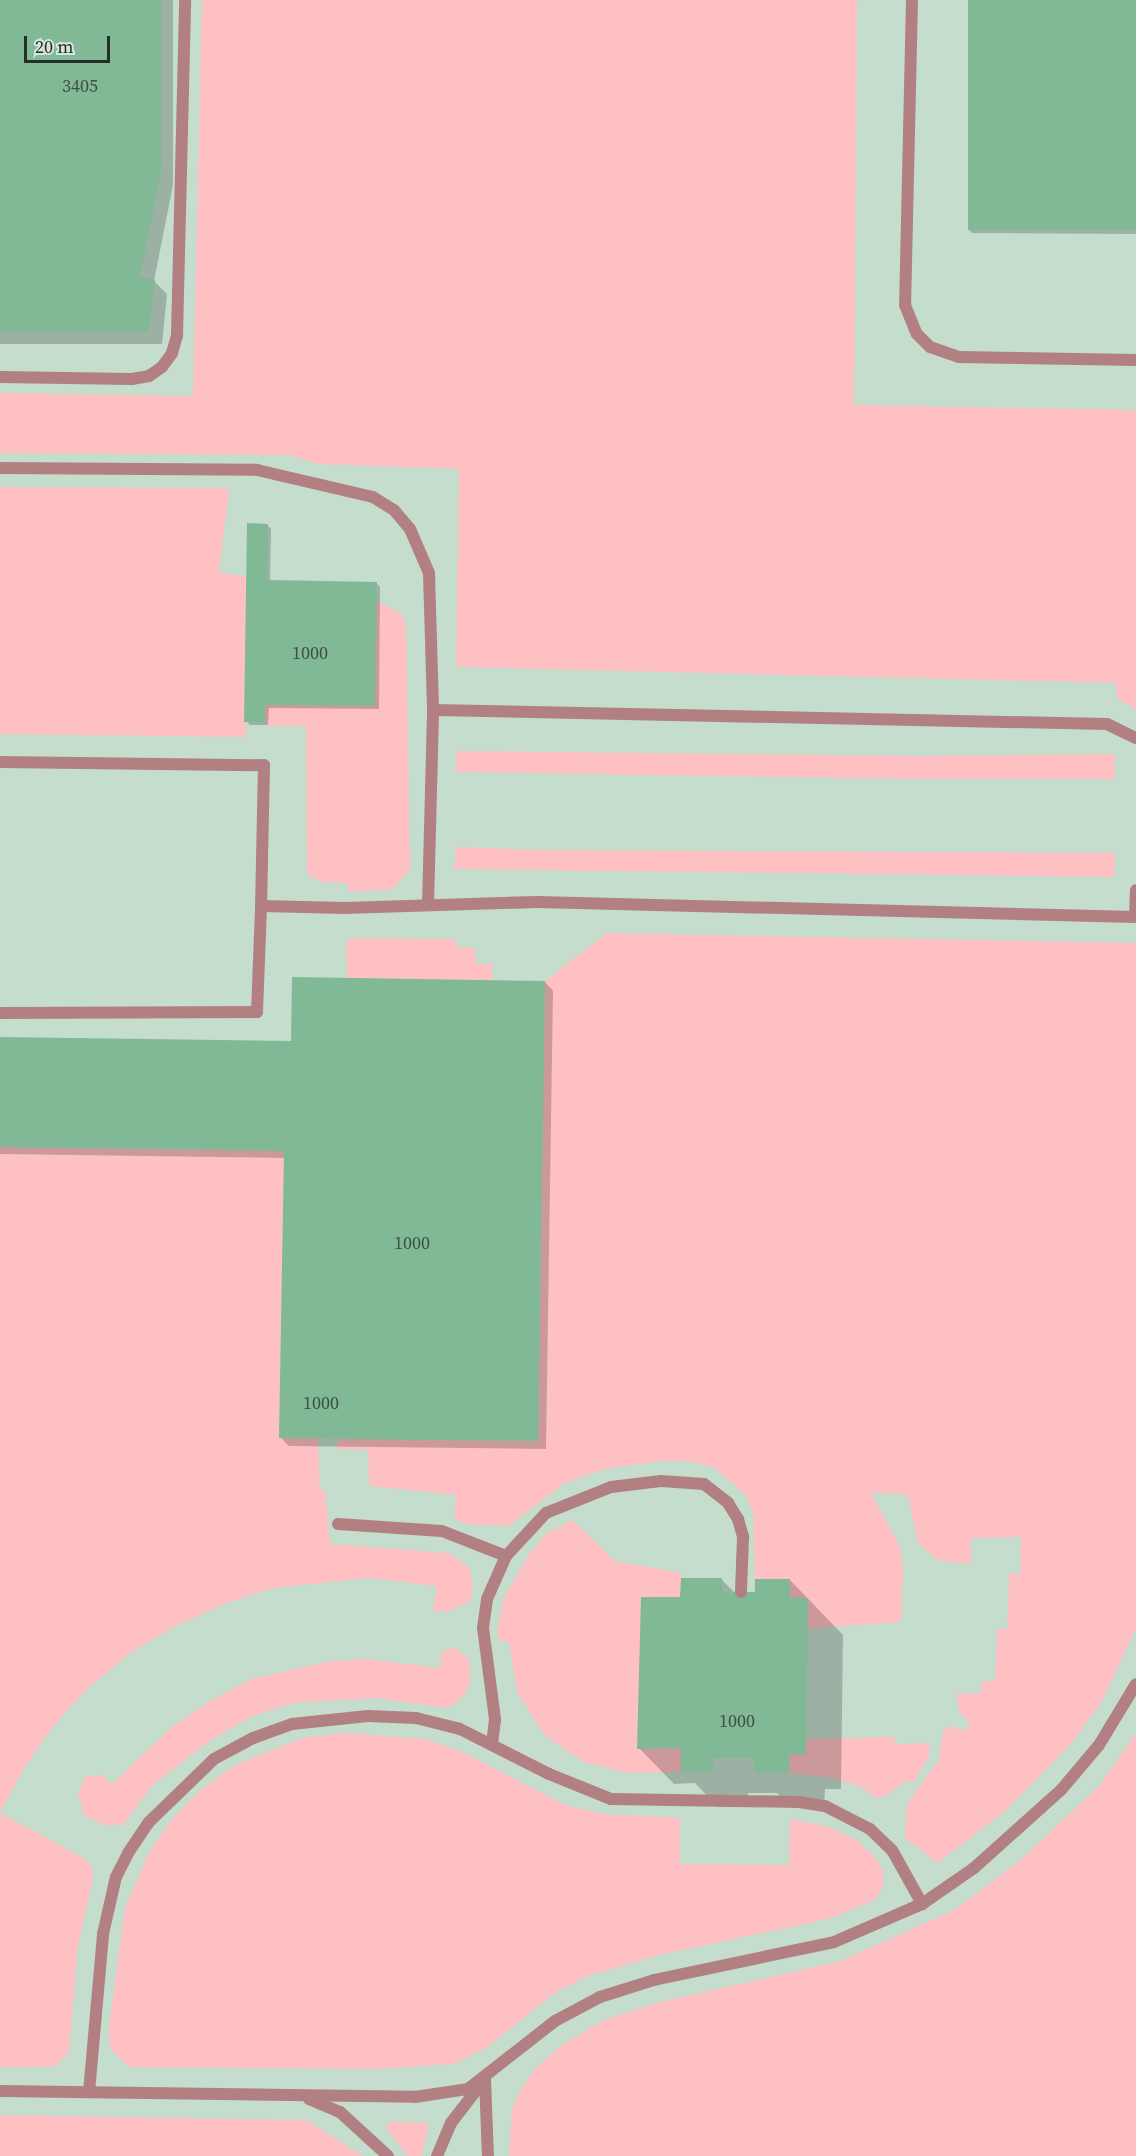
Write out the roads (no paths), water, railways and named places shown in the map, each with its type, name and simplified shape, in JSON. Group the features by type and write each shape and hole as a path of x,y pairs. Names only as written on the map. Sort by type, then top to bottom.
{"lane":[{"path":"0,377 132,379 149,376 162,367 172,353 177,334 185,0"},
{"path":"912,0 905,305 917,334 930,347 959,357 1136,360"},
{"path":"0,468 257,471 373,497 394,510 421,547 429,573 433,710 429,905"},
{"path":"433,710 1107,724 1136,738"},
{"path":"0,762 264,765 257,1012 0,1013"},
{"path":"261,906 548,903 1135,917 1136,890"},
{"path":"492,1744 495,1719 483,1628 487,1599 506,1556 546,1513 575,1499 639,1482 687,1481 715,1491 738,1519 743,1537 741,1592"},
{"path":"338,1524 442,1531 506,1556"},
{"path":"437,2156 451,2123 485,2079 555,2021 600,1997 654,1980 834,1942 922,1904 974,1868 1061,1790 1099,1745 1136,1684"},
{"path":"89,2092 97,1978 116,1877 149,1822 205,1766 253,1738 292,1724 331,1718 416,1718 460,1730 549,1774 611,1799 799,1802 848,1814 892,1850 922,1904"},
{"path":"0,2091 446,2095 485,2079"},
{"path":"485,2079 488,2156"},
{"path":"296,2095 340,2112 388,2156"}]}
